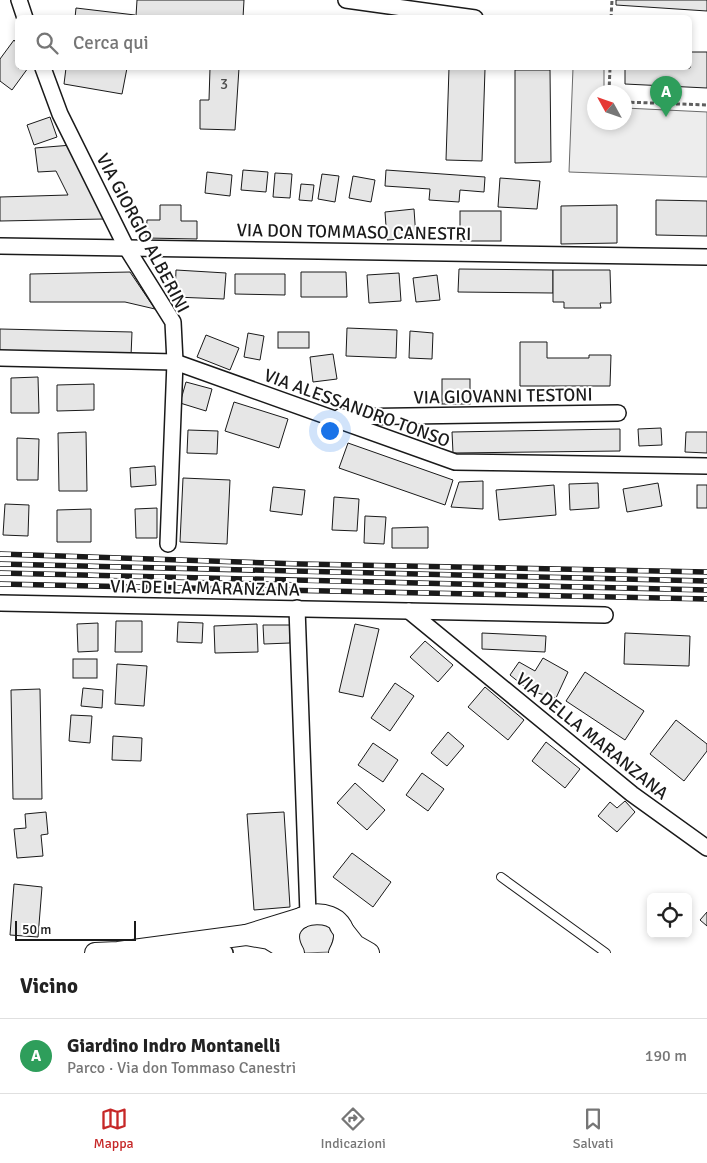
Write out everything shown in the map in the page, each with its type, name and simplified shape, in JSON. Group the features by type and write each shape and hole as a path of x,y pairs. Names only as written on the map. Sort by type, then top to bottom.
{"street":[{"path":"19,0 24,15"},
{"path":"351,0 454,15"},
{"name":"VIA GIORGIO ALBERINI","path":"44,70 60,114 126,247 173,322 175,362 168,544"},
{"name":"VIA DON TOMMASO CANESTRI","path":"0,246 707,257"},
{"name":"VIA ALESSANDRO TONSO","path":"0,358 175,362 455,462 707,466"},
{"name":"VIA GIOVANNI TESTONI","path":"328,418 618,413"},
{"name":"VIA DELLA MARANZANA","path":"0,603 605,614"},
{"path":"297,608 304,916"},
{"name":"VIA DELLA MARANZANA","path":"409,611 632,794 707,848"},
{"path":"118,952 246,935 304,916 326,914 340,925 355,945 370,953"},
{"path":"293,953 290,936 296,922 304,916"},
{"path":"339,953 343,943 340,925"},
{"path":"246,935 269,939 293,953"},
{"path":"96,953 202,951 225,953"}],"lane":[{"path":"501,878 606,953"}],"path":[{"path":"611,15 612,0"},
{"path":"609,85 610,70"},
{"path":"632,102 707,105"}],"shaded area":[{"path":"573,70 604,70 604,85 587,85 587,130 632,130 632,108 707,112 707,177 569,172"},
{"path":"323,923 332,930 334,935 330,952 305,953 300,947 299,935 302,930 306,925"}],"building":[{"path":"137,0 244,0 243,15 136,15"},
{"path":"616,0 707,0 707,11 616,5"},
{"path":"76,8 135,15 75,15"},
{"path":"14,40 15,70 27,70 12,90 0,81 0,59"},
{"path":"692,52 707,52 707,88 625,84 625,70 692,70"},
{"path":"66,70 127,70 122,94 64,84"},
{"path":"210,70 239,70 235,130 200,129 200,100 209,100"},
{"path":"449,70 485,70 482,161 446,160"},
{"path":"515,70 550,70 551,162 515,163"},
{"path":"50,117 57,137 34,145 27,125"},
{"path":"72,145 104,219 0,221 0,197 68,195 56,171 38,172 35,148"},
{"path":"243,170 268,172 266,192 241,190"},
{"path":"386,170 485,177 484,192 460,190 459,202 429,200 430,189 385,186"},
{"path":"207,172 232,175 230,196 205,193"},
{"path":"275,173 292,174 290,198 273,197"},
{"path":"322,174 339,176 335,202 318,199"},
{"path":"353,176 375,180 371,202 349,198"},
{"path":"500,178 540,181 537,209 498,207"},
{"path":"301,184 314,185 312,201 299,200"},
{"path":"656,200 707,201 707,236 656,235"},
{"path":"160,205 181,205 181,221 197,221 197,239 146,238 147,220 160,220"},
{"path":"617,205 617,243 561,244 561,206"},
{"path":"414,209 416,238 387,240 385,212"},
{"path":"460,211 501,211 501,241 460,241"},
{"path":"459,269 553,270 553,293 458,292"},
{"path":"176,270 226,273 224,299 175,297"},
{"path":"553,270 610,270 611,303 600,303 601,308 564,308 564,302 553,302"},
{"path":"130,272 155,309 125,302 30,302 30,274"},
{"path":"301,272 346,272 347,297 301,297"},
{"path":"399,273 401,301 369,303 367,275"},
{"path":"235,274 285,274 285,295 235,294"},
{"path":"437,275 440,300 416,302 413,278"},
{"path":"347,328 397,330 396,358 346,356"},
{"path":"0,329 132,332 131,356 0,353"},
{"path":"410,331 433,333 432,359 409,358"},
{"path":"278,332 309,332 309,348 278,348"},
{"path":"248,333 264,336 260,360 244,357"},
{"path":"206,335 239,348 230,370 197,357"},
{"path":"520,342 547,342 547,358 589,358 589,355 611,355 610,386 520,386"},
{"path":"333,354 337,379 313,382 310,357"},
{"path":"38,377 39,413 11,413 11,378"},
{"path":"442,379 470,379 470,404 442,404"},
{"path":"186,382 212,389 206,411 180,403"},
{"path":"94,384 94,410 57,411 57,385"},
{"path":"234,402 288,419 279,448 225,431"},
{"path":"661,428 662,445 639,446 638,429"},
{"path":"620,429 620,451 453,453 452,432"},
{"path":"188,430 218,431 217,454 187,453"},
{"path":"86,432 87,491 59,491 58,433"},
{"path":"686,432 707,432 707,453 685,452"},
{"path":"17,438 39,439 38,480 17,480"},
{"path":"348,443 453,480 445,505 339,468"},
{"path":"155,466 156,485 131,487 130,468"},
{"path":"183,478 230,480 227,544 180,542"},
{"path":"483,481 483,509 451,507 459,482"},
{"path":"598,483 599,508 570,510 569,484"},
{"path":"658,483 662,506 627,512 623,489"},
{"path":"554,485 556,515 499,520 496,490"},
{"path":"697,485 707,485 707,508 697,508"},
{"path":"273,487 305,490 302,515 270,511"},
{"path":"334,497 359,499 357,531 332,530"},
{"path":"5,504 29,505 28,536 3,535"},
{"path":"157,508 157,538 136,538 135,509"},
{"path":"91,509 91,542 57,542 57,510"},
{"path":"365,516 386,517 384,544 364,543"},
{"path":"428,527 428,548 392,548 392,528"},
{"path":"116,621 142,621 142,652 115,652"},
{"path":"178,622 203,623 202,643 177,642"},
{"path":"98,623 98,651 78,652 77,624"},
{"path":"257,624 258,652 215,653 214,626"},
{"path":"355,624 379,629 363,697 339,692"},
{"path":"263,625 290,625 290,643 264,644"},
{"path":"482,633 546,636 545,652 482,649"},
{"path":"625,633 690,636 689,666 624,664"},
{"path":"425,641 453,665 438,682 410,657"},
{"path":"543,658 568,672 556,698 530,691 510,675 519,662 535,671"},
{"path":"73,659 97,659 97,678 73,678"},
{"path":"117,664 147,666 144,706 115,704"},
{"path":"585,672 644,711 625,740 566,701"},
{"path":"395,683 414,696 390,731 371,718"},
{"path":"485,687 524,720 508,740 468,707"},
{"path":"83,688 103,690 102,708 81,706"},
{"path":"40,689 42,799 13,799 11,690"},
{"path":"71,715 92,716 90,743 69,741"},
{"path":"676,720 707,744 707,751 684,781 650,754"},
{"path":"448,732 464,746 447,766 431,753"},
{"path":"113,736 142,738 141,761 112,760"},
{"path":"546,742 580,769 565,788 532,761"},
{"path":"373,743 398,760 383,782 358,765"},
{"path":"422,773 444,789 428,811 406,795"},
{"path":"355,783 385,810 367,830 337,803"},
{"path":"625,801 635,812 617,832 598,816 610,802 617,808"},
{"path":"46,812 48,834 41,835 43,856 17,858 14,829 26,828 25,814"},
{"path":"284,812 290,907 254,910 247,814"},
{"path":"352,853 391,882 373,907 333,877"},
{"path":"14,884 42,887 38,937 10,935"},
{"path":"707,912 707,926 700,920"}],"railway":[{"path":"0,554 301,564 707,572"},
{"path":"0,564 707,581"},
{"path":"0,573 707,590"},
{"path":"0,584 707,599"}],"place":[{"name":"Giardino Indro Montanelli","path":"666,117"}]}
